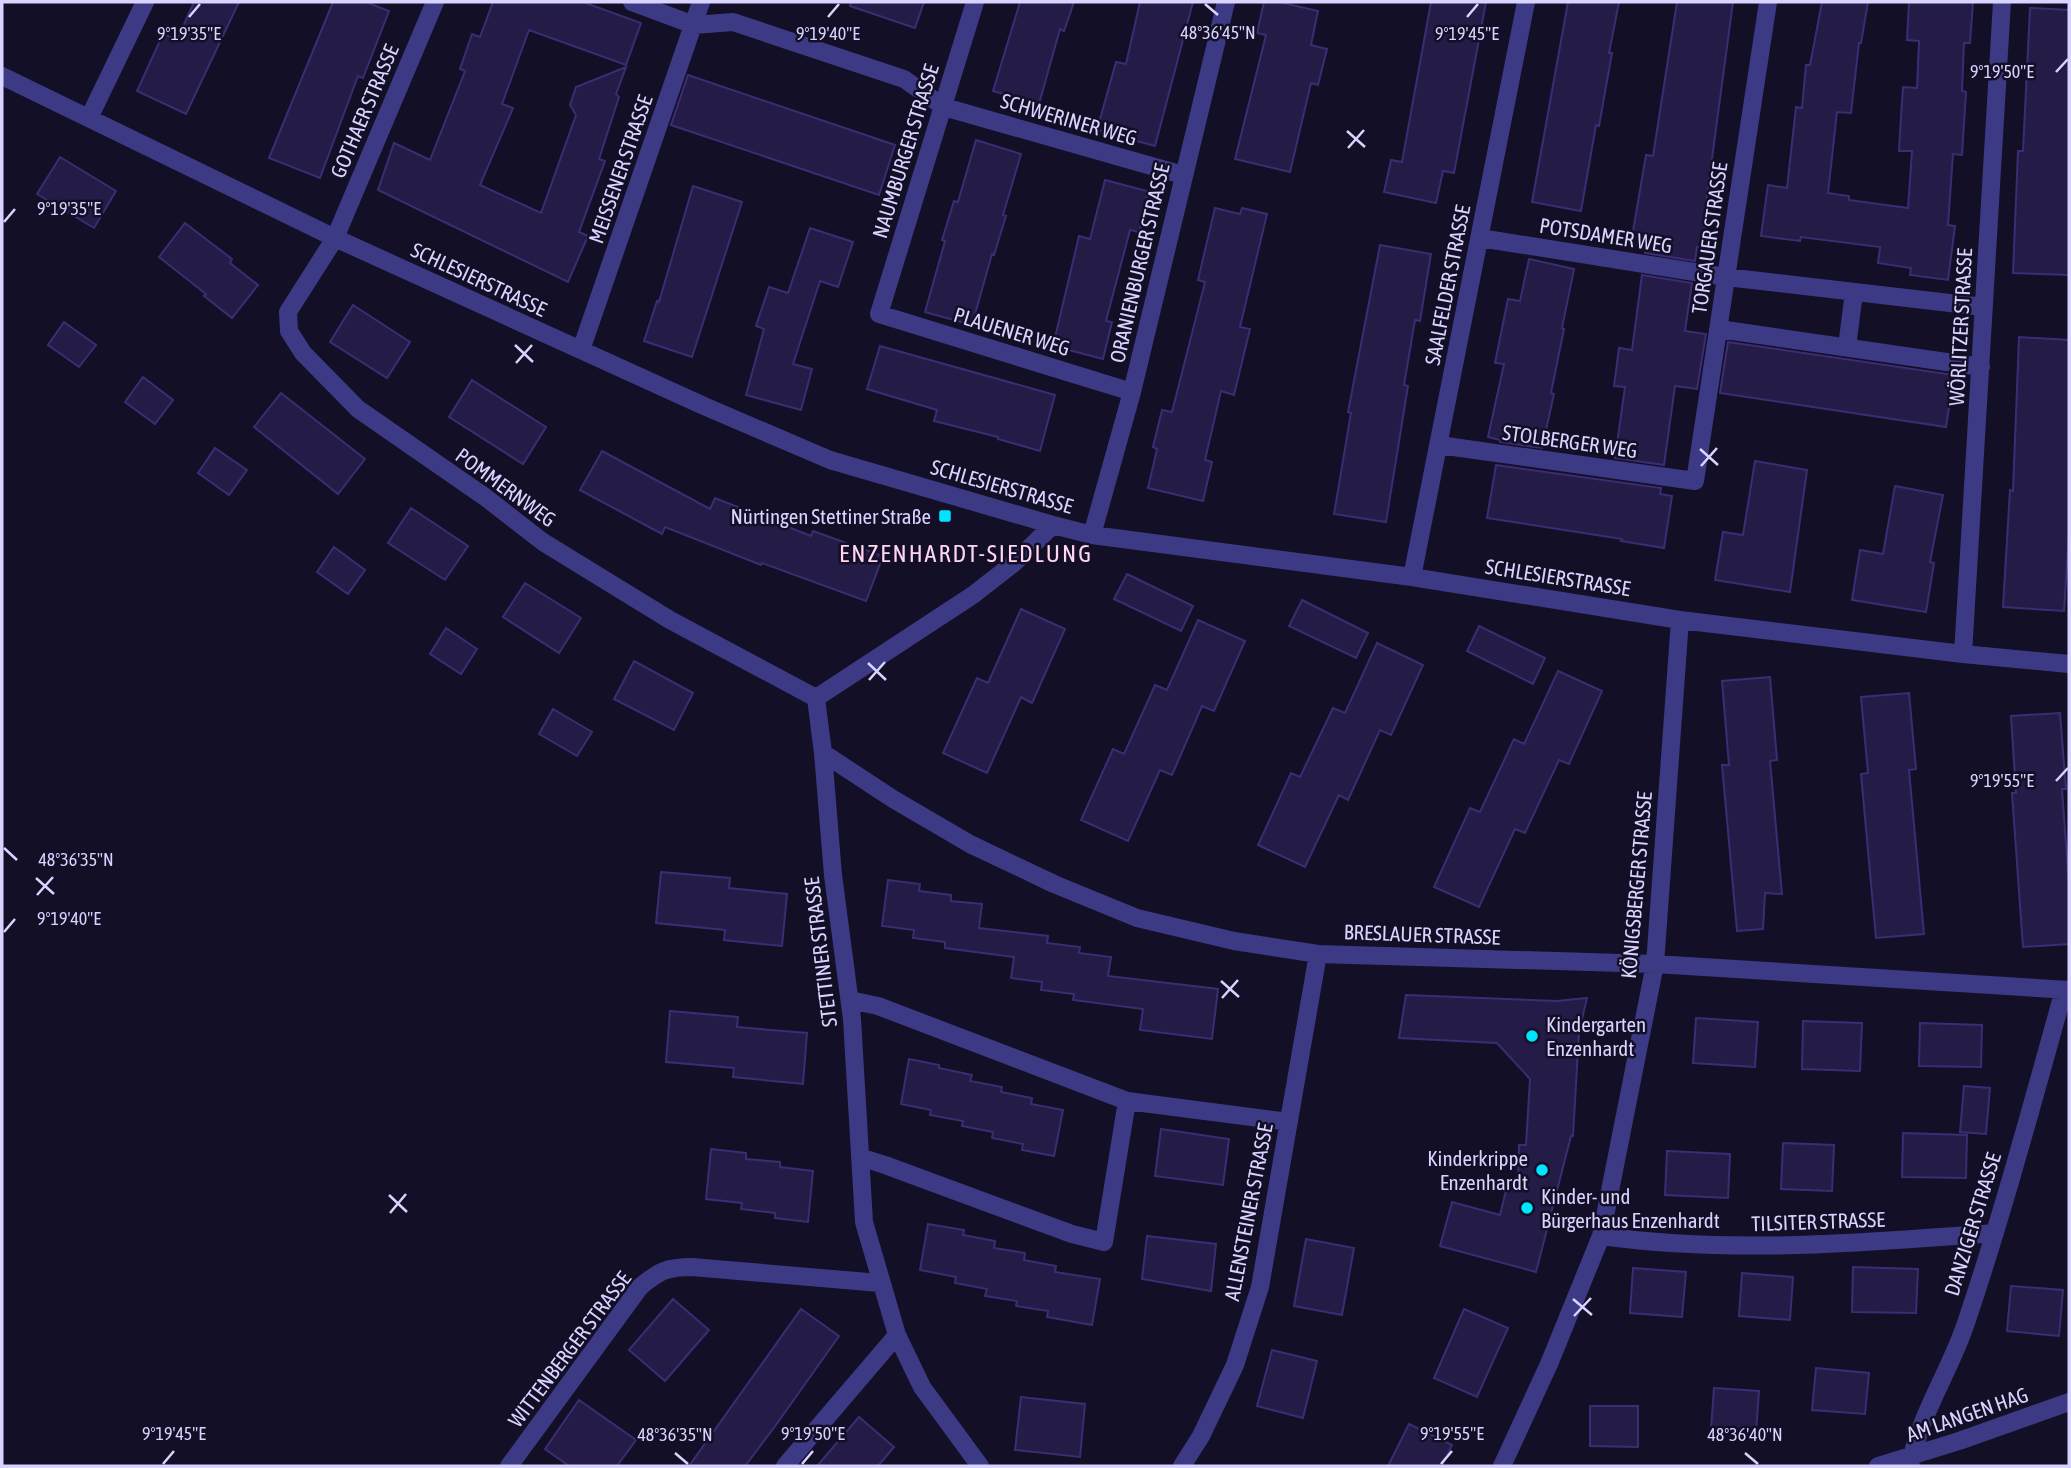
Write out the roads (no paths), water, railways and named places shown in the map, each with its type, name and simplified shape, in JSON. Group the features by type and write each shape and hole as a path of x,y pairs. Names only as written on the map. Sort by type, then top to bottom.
{"street":[{"path":"89,118 145,2"},
{"name":"GOTHAER STRASSE","path":"335,238 435,2"},
{"path":"632,2 694,25"},
{"name":"MEISSENER STRASSE","path":"581,351 701,2"},
{"name":"NAUMBURGER STRASSE","path":"878,314 975,2"},
{"name":"ORANIENBURGER STRASSE","path":"1092,535 1132,392 1226,2"},
{"name":"SAALFELDER STRASSE","path":"1412,577 1526,2"},
{"name":"TORGAUER STRASSE","path":"1695,481 1768,2"},
{"name":"WÖRLITZER STRASSE","path":"1963,654 2001,2"},
{"name":"SCHWERINER WEG","path":"694,25 733,22 904,79 944,107 1183,175"},
{"name":"SCHLESIERSTRASSE","path":"2,76 335,238 581,351 830,460 1053,526 1092,535 1412,577 1680,620 2069,664"},
{"name":"POMMERNWEG","path":"335,238 288,312 289,331 303,353 330,382 358,408 485,497 542,542 670,620 816,698"},
{"name":"POTSDAMER WEG","path":"1480,238 1726,277 1984,307"},
{"path":"1847,347 1854,292"},
{"name":"PLAUENER WEG","path":"878,314 1132,392"},
{"path":"1719,329 1981,367"},
{"name":"STOLBERGER WEG","path":"1439,446 1695,481"},
{"path":"816,698 973,595 1014,563 1053,526"},
{"name":"KÖNIGSBERGER STRASSE","path":"1502,1466 1549,1364 1601,1236 1655,964 1680,620"},
{"name":"STETTINER STRASSE","path":"816,698 833,876 850,1000 864,1222 897,1335 922,1387 980,1466"},
{"name":"BRESLAUER STRASSE","path":"823,753 893,799 970,844 1054,884 1137,918 1234,941 1318,954 1655,964 2067,990"},
{"name":"ALLENSTEINER STRASSE","path":"1182,1466 1201,1436 1235,1365 1260,1287 1318,954"},
{"name":"DANZIGER STRASSE","path":"1911,1462 1927,1415 1965,1326 2067,990"},
{"path":"850,1000 878,1006 1127,1101 1289,1122"},
{"path":"859,1157 1072,1234 1104,1242 1127,1101"},
{"name":"TILSITER STRASSE","path":"1601,1236 1697,1246 1796,1247 1995,1233"},
{"name":"WITTENBERGER STRASSE","path":"509,1466 640,1287 658,1272 674,1267 692,1267 880,1283"},
{"path":"785,1466 897,1335"},
{"name":"AM LANGEN HAG","path":"1878,1466 1911,1462 2069,1402"}],"place":[{"name":"Nürtingen Stettiner Straße","path":"945,516"},
{"name":"Kindergarten Enzenhardt","path":"1532,1036"},
{"name":"Kinderkrippe Enzenhardt","path":"1542,1170"},
{"name":"Kinder- und Bürgerhaus Enzenhardt","path":"1527,1208"}],"district":[{"name":"ENZENHARDT-SIEDLUNG","path":"966,553"}]}
